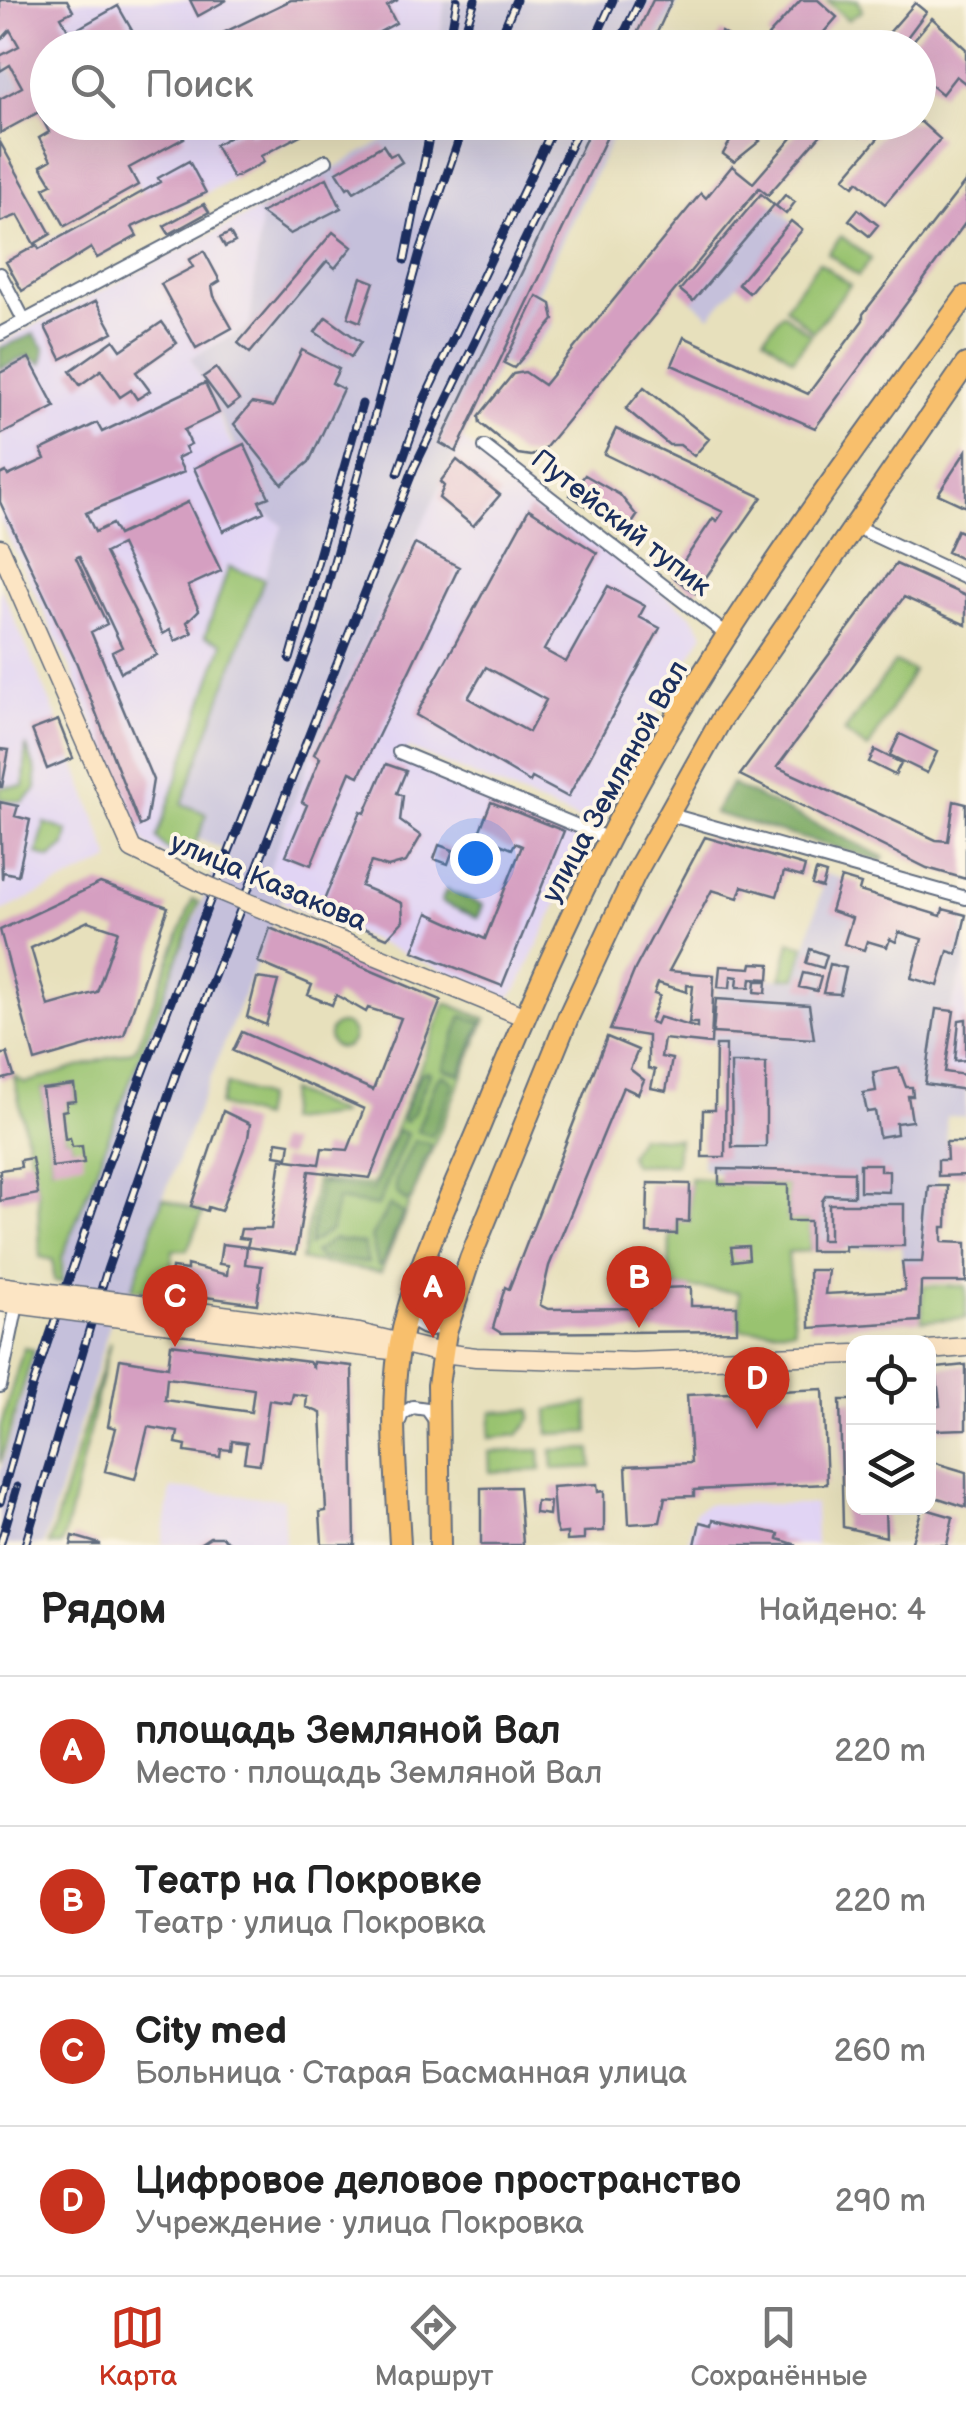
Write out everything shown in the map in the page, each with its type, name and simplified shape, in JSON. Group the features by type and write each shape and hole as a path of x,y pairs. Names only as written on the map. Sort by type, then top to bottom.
{"main road":[{"name":"улица Земляной Вал","path":"400,1545 400,1346 411,1304 525,1018 608,839 728,636 966,296"},
{"path":"440,1545 438,1426 442,1353 450,1314 569,1015 667,814 722,720 852,525 966,364"},
{"name":"улица Казакова","path":"0,548 128,842 141,856 525,1018"},
{"path":"0,1286 12,1298 442,1353 632,1362 846,1354"},
{"path":"936,1349 966,1346"}],"street":[{"path":"0,334 326,161"},
{"path":"0,274 25,322"},
{"name":"Путейский тупик","path":"485,447 728,636"},
{"path":"852,525 966,578"},
{"path":"400,752 608,839"},
{"path":"667,814 966,898"},
{"path":"0,1386 12,1298"},
{"path":"411,1304 415,1322 426,1329 444,1325 450,1314"},
{"path":"398,1427 402,1414 413,1406 432,1413 438,1426"}],"shaded area":[{"path":"0,0 445,0 441,30 30,30 30,56 7,67 0,53 0,41 8,37 0,22"},
{"path":"445,0 679,0 664,30 441,30"},
{"path":"0,53 22,87 0,99"},
{"path":"113,140 293,140 262,156 264,162 175,210 172,205 133,227 137,236 97,258 91,248 22,291 6,262 142,192"},
{"path":"384,140 612,140 536,294 552,303 552,326 514,370 500,363 311,755 264,883 284,893 163,1198 132,1289 120,1290 44,1545 0,1545 0,1472 36,1350 51,1330 64,1282 64,1258 104,1144 223,849 198,839 206,814 181,805 283,525 264,512 223,531 194,468 236,448 191,358 250,326 261,218 256,211"},
{"path":"761,194 802,230 749,293 738,284 710,316 680,290"},
{"path":"256,211 261,218 250,326 191,358 264,512 283,525 182,804 207,814 188,864 147,846 136,832 70,667 0,520 0,343"},
{"path":"462,439 690,614 704,633 593,822 584,822 408,748 403,759 583,838 582,850 518,988 507,1000 480,992 469,981 283,903 284,893 264,883 311,755"},
{"path":"0,585 58,720 32,731 47,768 73,758 111,860 0,912"},
{"path":"816,871 861,884 859,892 940,916 943,909 966,915 966,959 950,1010 945,1071 966,1075 966,1117 946,1116 947,1160 938,1160 938,1186 929,1187 922,1262 902,1262 901,1246 810,1251 810,1221 788,1221 719,1184 719,1174 702,1167 703,1110 715,1109 716,1046 712,1041 717,975 797,980 822,888 812,885"},
{"path":"966,959 966,1075 945,1072 950,1011"},
{"path":"171,1488 283,1499 285,1545 162,1545"},
{"path":"707,1504 815,1504 816,1545 687,1545 695,1511"}],"green space":[{"path":"858,0 862,11 848,20 827,1"},
{"path":"841,236 871,259 858,276 828,253"},
{"path":"819,262 850,285 813,332 785,307"},
{"path":"783,313 811,335 793,359 764,337"},
{"path":"34,334 45,349 42,364 27,356 0,369 0,348"},
{"path":"229,567 264,579 182,804 207,814 190,858 166,849 157,838 223,643 205,636"},
{"path":"895,662 913,671 868,749 844,732"},
{"path":"26,745 36,772 36,789 23,802 0,799 0,787 24,786"},
{"path":"731,784 884,857 882,861 714,813"},
{"path":"45,823 68,831 65,846 50,858 37,854"},
{"path":"446,890 483,905 478,918 441,902"},
{"path":"193,899 199,902 62,1258 62,1282 54,1281 53,1260 40,1257 38,1194 14,1076 25,1083 135,1050","holes":["74,1085 76,1101 66,1102 62,1111 65,1139 70,1139 72,1147 52,1167 42,1089"]},
{"path":"790,942 805,946 796,978 781,978"},
{"path":"446,1003 486,1019 381,1272 301,1260 316,1180 373,1185"},
{"path":"462,1016 482,1022 460,1074 443,1069"},
{"path":"341,1024 350,1027 350,1045 341,1048 332,1045 329,1036 332,1027"},
{"path":"430,1073 414,1112 405,1122 402,1118 420,1074"},
{"path":"443,1075 454,1083 432,1136 417,1131 437,1079"},
{"path":"227,1084 265,1097 261,1118 219,1105"},
{"path":"289,1091 340,1113 286,1121"},
{"path":"397,1130 407,1134 378,1206 337,1200 331,1230 309,1245 320,1183 373,1190"},
{"path":"639,1136 678,1139 676,1164 633,1165 629,1155"},
{"path":"414,1141 429,1143 432,1149 423,1161 412,1199 405,1201 396,1192 396,1179"},
{"path":"690,1178 788,1185 788,1220 810,1221 810,1251 788,1252 794,1329 740,1330 739,1292 669,1286 670,1234 677,1233 677,1221 689,1221"},
{"path":"163,1198 203,1213 187,1250 173,1250 169,1292 132,1289"},
{"path":"390,1205 403,1213 383,1264 378,1266 371,1237"},
{"path":"333,1239 364,1244 368,1263 319,1258 314,1253"},
{"path":"923,1286 966,1286 966,1318 922,1321"},
{"path":"110,1342 67,1527 61,1545 49,1545"},
{"path":"24,1347 34,1350 0,1463 0,1428"},
{"path":"588,1403 589,1432 549,1434 548,1410"},
{"path":"531,1410 531,1419 518,1435 489,1438 492,1412"},
{"path":"591,1449 592,1467 553,1469 552,1450"},
{"path":"540,1450 541,1470 490,1472 489,1452"}],"building":[{"path":"0,0 67,0 73,11 61,17 68,30 30,30 30,117 0,133 0,99 22,87 10,65 0,71 0,56 19,46 10,30 0,41"},
{"path":"190,0 227,0 198,16"},
{"path":"291,0 398,0 387,6 396,23 383,30 229,30"},
{"path":"653,0 672,0 658,30 639,30"},
{"path":"801,0 818,0 837,17 826,30 774,30"},
{"path":"915,3 926,12 912,30 891,30"},
{"path":"118,6 132,30 75,30"},
{"path":"932,18 966,49 966,84 956,76 942,94 936,89 936,30 922,30"},
{"path":"936,135 940,139 885,204 858,181 854,186 844,178 877,140 936,140"},
{"path":"40,140 180,140 129,168 138,185 65,226 44,188 52,184 41,166 51,160"},
{"path":"224,140 291,140 261,156 264,162 233,178 215,145"},
{"path":"585,140 605,140 456,452 440,443"},
{"path":"731,140 760,141 734,162 723,154"},
{"path":"790,140 816,140 768,195 759,188 542,452 531,456 518,454 480,423 479,416 513,374 525,372 544,385 701,193 706,198 732,166 753,183"},
{"path":"0,142 51,234 34,244 18,215 0,222"},
{"path":"383,145 390,156 396,153 402,162 354,192 350,186 347,188 337,172"},
{"path":"189,161 206,193 132,227 137,236 97,258 91,248 22,291 6,262 37,245 39,249 160,182 158,178"},
{"path":"327,178 341,208 290,234 261,213"},
{"path":"966,181 966,222 815,428 672,365 684,337 808,394 863,320 863,314"},
{"path":"761,194 774,205 693,301 680,290"},
{"path":"785,195 795,202 786,214 776,206"},
{"path":"204,204 209,212 169,234 164,226"},
{"path":"858,209 878,225 869,236 849,220"},
{"path":"791,221 802,230 749,293 738,284"},
{"path":"333,232 352,247 335,268 327,261 250,353 238,343"},
{"path":"230,233 235,242 225,247 220,238"},
{"path":"204,251 220,281 212,286 214,296 232,328 196,348 161,284 193,267 189,260"},
{"path":"361,277 374,282 360,322 348,317"},
{"path":"537,296 551,304 554,320 514,368 504,363"},
{"path":"96,301 113,332 61,359 45,327"},
{"path":"326,317 361,342 351,357 315,332"},
{"path":"162,322 177,343 136,372 150,391 137,399 131,390 120,397 101,370 80,385 70,371 114,340 121,350"},
{"path":"302,350 339,369 332,383 343,389 309,462 282,484 234,424 252,403 273,407"},
{"path":"29,358 55,407 0,435 0,373"},
{"path":"216,368 239,400 227,409 203,377"},
{"path":"205,383 219,413 184,430 191,444 185,447 188,453 177,458 184,472 86,513 95,532 112,524 118,535 188,502 221,571 188,586 199,610 187,622 192,633 175,641 170,630 163,634 121,545 105,553 157,655 121,672 112,652 122,647 79,556 76,558 107,624 91,632 153,780 146,823 140,826 77,664 0,502 0,475 6,472 8,476 45,459 41,450 97,423 102,432"},
{"path":"644,387 709,439 694,456 680,445 669,445 626,409"},
{"path":"616,429 762,497 695,593 673,577 713,518 717,521 723,512 604,454"},
{"path":"244,444 269,497 259,501 264,512 223,531 194,468"},
{"path":"966,451 966,507 938,494"},
{"path":"457,460 500,495 473,526 439,498 444,486 440,482"},
{"path":"585,475 620,495 637,516 625,534 570,495"},
{"path":"529,509 597,553 544,650 566,662 608,586 645,606 639,617 660,628 568,797 532,778 530,782 416,715","holes":["486,667 546,700 529,732 468,698"]},
{"path":"957,530 966,534 966,561 947,552"},
{"path":"415,544 459,567 359,776 350,772 311,865 286,855 307,805 302,802 320,758 314,754"},
{"path":"896,564 966,596 966,625 904,597 777,767 936,840 948,841 954,801 966,804 966,879 927,868 740,775"},
{"path":"58,720 73,758 47,769 32,730"},
{"path":"900,734 937,752 927,773 890,755"},
{"path":"0,749 9,750 2,787 0,787"},
{"path":"875,750 901,763 895,775 869,762"},
{"path":"386,764 406,771 397,793 403,796 400,821 421,836 406,862 388,867 371,862 361,886 402,903 403,921 387,938 320,910 361,811 365,813"},
{"path":"0,802 18,806 15,816 30,820 18,875 3,872 2,879"},
{"path":"491,802 564,831 502,986 413,951 428,913 485,939 522,846 515,843 512,849 478,835"},
{"path":"705,837 805,866 802,877 784,872 777,896 742,886 738,898 712,890 669,971 714,975 711,1044 664,1039 661,1057 672,1059 666,1091 651,1088 655,1070 648,1068 648,1036 610,1030 635,969","holes":["658,983 687,992 687,985 693,986 689,1023 697,1023 697,1028 659,1017 656,1024 650,1022 660,996 654,994"]},
{"path":"439,845 453,850 448,864 434,859"},
{"path":"816,871 826,874 822,888 812,885"},
{"path":"841,878 861,884 859,891 941,916 943,909 966,915 957,954 948,951 938,986 911,978 922,939 899,932 896,942 890,939 887,947 867,941 864,950 844,944 852,918 831,911"},
{"path":"100,883 168,907 124,1035 35,1061 0,930","holes":["88,921 118,931 97,992 48,1006 31,948"]},
{"path":"270,928 441,1000 370,1178 309,1171 296,1254 247,1247 249,1239 239,1238 241,1229 271,1229 281,1159 319,1164 322,1148 348,1150 364,1109 233,1051 242,1032 373,1090 401,1018 368,1008 366,1012 336,995 332,1005 308,995 312,985 258,962"},
{"path":"810,949 827,955 823,968 806,963"},
{"path":"752,963 770,964 769,979 751,978 750,987 737,987 738,977 731,976 730,988 718,987 720,966 751,968"},
{"path":"830,964 846,968 840,994 823,993"},
{"path":"803,973 821,977 817,991 799,987"},
{"path":"257,978 278,981 266,1025 247,1017"},
{"path":"756,981 767,981 766,993 755,992"},
{"path":"716,999 809,1005 814,1039 713,1033"},
{"path":"936,1009 954,1011 945,1072 966,1075 966,1090 925,1084"},
{"path":"966,1019 966,1060 955,1061 959,1020"},
{"path":"607,1037 638,1050 630,1069 644,1080 638,1094 623,1087 549,1266 540,1305 548,1309 650,1308 650,1300 625,1300 625,1289 691,1287 691,1306 737,1306 737,1331 501,1333 493,1328 505,1287 509,1289"},
{"path":"716,1045 726,1045 725,1157 702,1157 703,1110 715,1110"},
{"path":"7,1053 14,1076 0,1080 0,1055"},
{"path":"731,1063 766,1063 766,1147 732,1147"},
{"path":"899,1068 906,1087 912,1087 913,1096 908,1096 912,1121 896,1123 897,1134 879,1137 875,1111 867,1112 863,1093 876,1091 873,1072"},
{"path":"74,1085 76,1101 66,1102 67,1110 62,1111 65,1139 70,1138 72,1147 82,1146 84,1163 52,1167 42,1089"},
{"path":"223,1111 250,1124 248,1138 221,1211 208,1207 207,1211 191,1206"},
{"path":"277,1141 290,1143 288,1157 275,1155"},
{"path":"946,1142 966,1142 966,1175 938,1176 938,1160 947,1160"},
{"path":"32,1158 38,1194 0,1201 0,1170 21,1167 20,1160"},
{"path":"860,1164 880,1164 880,1171 889,1171 889,1192 860,1191"},
{"path":"719,1169 854,1172 854,1196 826,1195 822,1201 821,1240 829,1240 829,1204 904,1204 904,1246 845,1246 845,1251 810,1251 810,1221 788,1221 788,1185 719,1184"},
{"path":"648,1183 690,1184 689,1222 677,1221 677,1234 647,1233"},
{"path":"929,1186 948,1186 947,1227 942,1227 942,1242 966,1243 966,1282 921,1282 920,1321 810,1328 809,1270 828,1270 825,1294 905,1290 902,1262 922,1262"},
{"path":"222,1244 247,1247 245,1264 262,1266 257,1304 169,1292 172,1268 187,1270 187,1265 227,1275 228,1265 219,1264"},
{"path":"748,1246 749,1259 733,1261 731,1247"},
{"path":"171,1344 309,1362 313,1367 313,1362 352,1366 355,1545 322,1545 320,1512 326,1511 321,1413 306,1407 307,1396 293,1394 291,1403 269,1400 260,1464 244,1462 247,1443 232,1441 231,1450 221,1449 220,1457 185,1452 186,1445 176,1443 178,1432 148,1427 135,1479 105,1471 116,1428 108,1426 120,1359 168,1367","holes":["167,1378 254,1389 251,1412 165,1400"]},
{"path":"966,1365 966,1429 936,1430 936,1406 940,1406 936,1368"},
{"path":"823,1389 827,1484 694,1490 694,1496 665,1497 660,1522 629,1524 626,1466 691,1463 687,1395"},
{"path":"840,1400 846,1400 846,1515 885,1515 886,1537 843,1527"},
{"path":"936,1463 966,1472 966,1507 936,1497"},
{"path":"597,1484 598,1492 604,1491 604,1531 584,1532 584,1540 567,1541 567,1533 558,1534 555,1525 552,1487"},
{"path":"519,1487 523,1545 481,1545 481,1488"},
{"path":"536,1501 550,1502 549,1515 535,1513"},
{"path":"936,1512 953,1517 947,1545 911,1545 920,1515"},
{"path":"713,1520 779,1534 778,1539 797,1545 695,1545 700,1522 712,1525"},
{"path":"73,1536 100,1544 100,1545 71,1545"},
{"path":"210,1537 222,1537 234,1545 198,1545"}],"railway":[{"path":"452,30 457,0"},
{"path":"465,30 475,0"},
{"path":"504,30 516,0"},
{"path":"599,30 613,0"},
{"path":"626,30 640,0"},
{"path":"405,260 428,140"},
{"path":"0,1502 30,1394 107,1166 315,630 420,252 459,140"},
{"path":"398,473 424,400 547,140"},
{"path":"25,1545 107,1270 178,1068 414,468 573,140"},
{"path":"290,659 362,404"},
{"path":"0,1545 17,1487"}],"place":[{"name":"Театр на Покровке","path":"639,1328"},
{"name":"площадь Земляной Вал","path":"433,1338"},
{"name":"City med","path":"175,1347"},
{"name":"Цифровое деловое пространство","path":"757,1429"}]}
